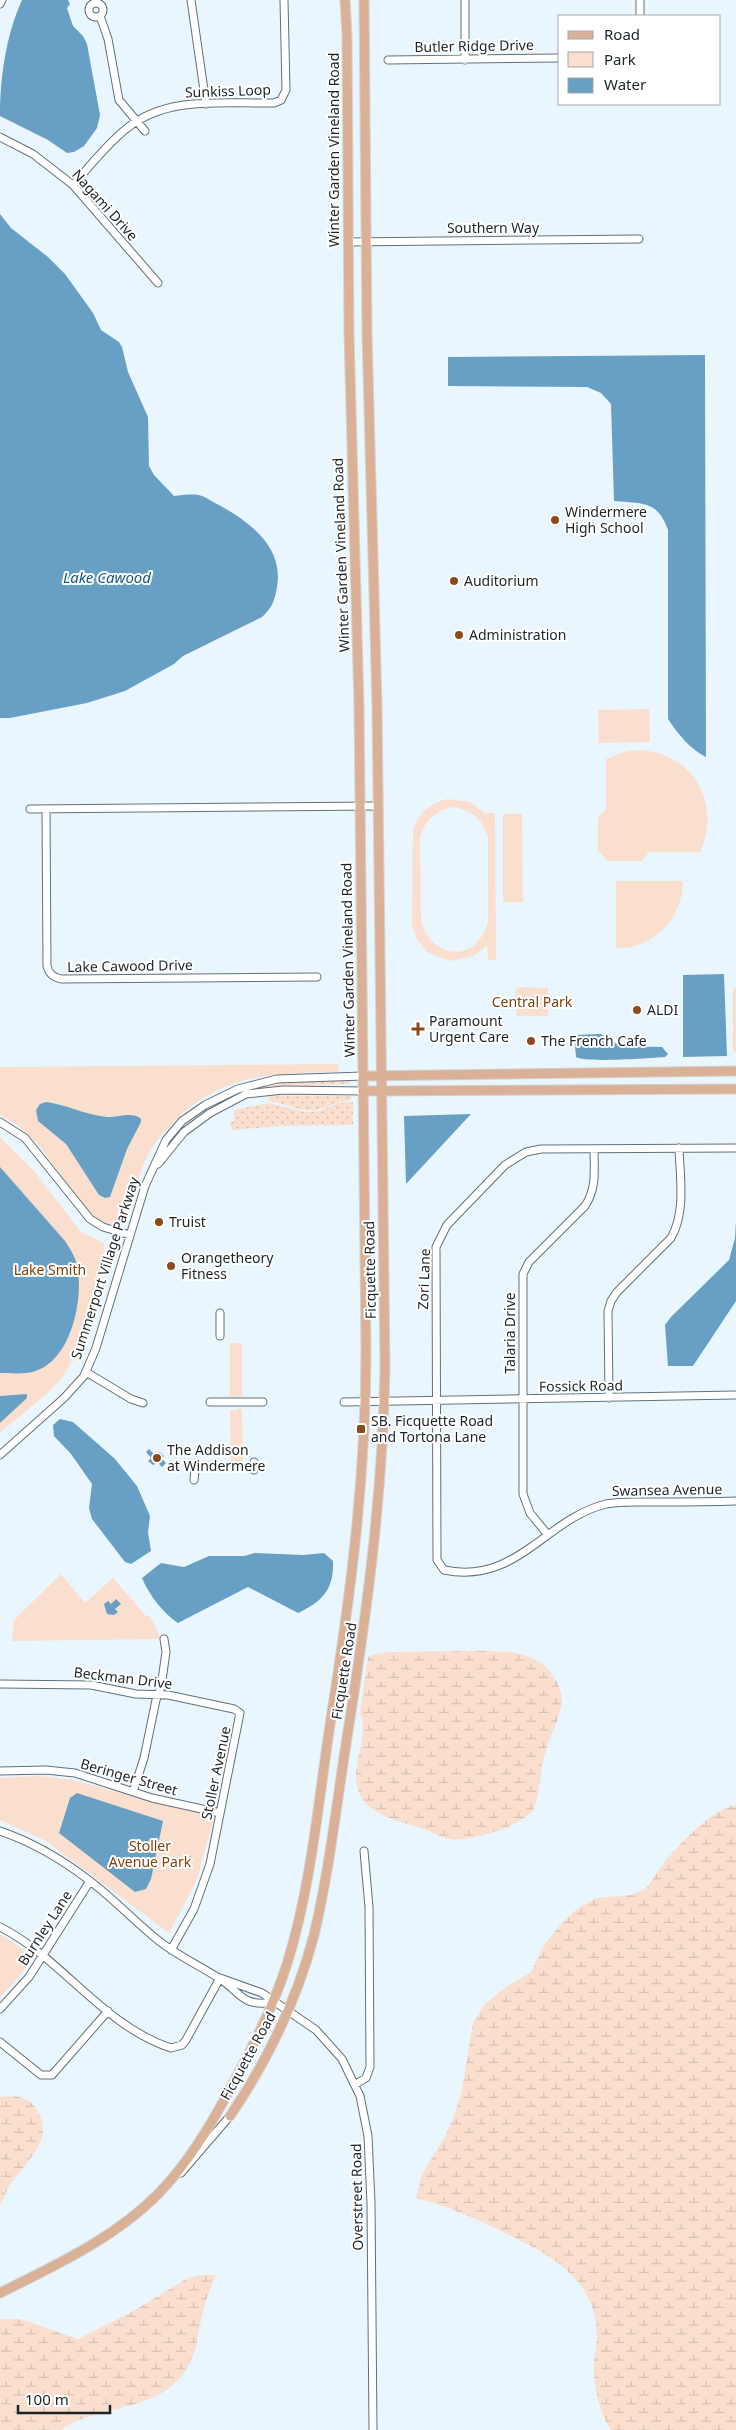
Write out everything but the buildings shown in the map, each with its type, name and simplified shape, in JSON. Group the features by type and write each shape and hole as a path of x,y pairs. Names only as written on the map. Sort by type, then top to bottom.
{"main road":[{"name":"Winter Garden Vineland Road","path":"345,0 364,1091"},
{"path":"364,0 366,242 382,1091"},
{"path":"351,422 369,422"},
{"path":"381,1077 736,1071"},
{"name":"Summerport Village Parkway","path":"363,1076 381,1077"},
{"path":"364,1091 736,1089"},
{"name":"Ficquette Road","path":"0,2293 88,2247 149,2203 183,2166 207,2130 238,2074 273,2002 287,1963 300,1916 346,1624 360,1518 366,1401 364,1091"},
{"name":"Ficquette Road","path":"230,2116 256,2076 289,2010 309,1956 319,1915 364,1631 378,1522 385,1400 382,1091"}],"street":[{"path":"0,4 2,0"},
{"path":"192,0 206,104"},
{"name":"Sunkiss Loop","path":"73,185 113,140 136,121 171,107 206,104 274,103 284,98 286,90 286,28 284,0"},
{"path":"465,0 465,60"},
{"path":"640,0 640,15"},
{"path":"100,16 94,16 90,12 91,2 104,2 100,16 110,43 119,100 145,131"},
{"name":"Butler Ridge Drive","path":"388,60 558,58"},
{"name":"Nagami Drive","path":"0,137 40,158 73,185 158,283"},
{"name":"Southern Way","path":"348,242 639,239"},
{"path":"30,809 378,806"},
{"name":"Lake Cawood Drive","path":"46,809 47,966 49,973 54,978 61,980 317,976"},
{"name":"Summerport Village Parkway","path":"0,1455 64,1398 86,1372 96,1348 150,1173 166,1140 182,1121 205,1105 238,1089 278,1079 363,1076"},
{"name":"Summerport Village Parkway","path":"150,1173 184,1132 210,1113 246,1094 283,1090 364,1091"},
{"path":"205,1105 210,1113"},
{"path":"0,1122 25,1138 90,1219 103,1227 130,1235"},
{"path":"609,1398 608,1311 611,1301 617,1292 671,1238 677,1228 680,1215 679,1148"},
{"name":"Zori Lane","path":"439,1565 437,1560 435,1400 436,1247 447,1225 515,1157 526,1152 541,1149 736,1148"},
{"name":"Talaria Drive","path":"548,1535 530,1513 523,1494 523,1274 529,1262 585,1206 592,1195 594,1149"},
{"path":"220,1313 220,1336"},
{"path":"86,1372 131,1399 143,1404"},
{"name":"Fossick Road","path":"344,1402 736,1395"},
{"path":"210,1402 262,1402"},
{"path":"254,1462 254,1470"},
{"path":"194,1470 194,1480"},
{"name":"Swansea Avenue","path":"439,1565 444,1570 452,1571 496,1567 514,1560 568,1519 586,1510 608,1504 736,1501"},
{"path":"133,1792 144,1758 158,1694 166,1652 164,1639"},
{"name":"Beckman Drive","path":"0,1684 73,1684 136,1694 158,1694 234,1709 240,1713"},
{"name":"Stoller Avenue","path":"172,1950 194,1909 204,1885 240,1713"},
{"name":"Beringer Street","path":"0,1771 63,1772 92,1778 133,1792 220,1813"},
{"path":"0,1831 43,1850 90,1881 172,1950 220,1978 233,1990 250,2001 258,2005 273,2002"},
{"path":"356,2084 366,2078 370,2067 369,1907 364,1851"},
{"name":"Burnley Lane","path":"0,2009 29,1977 90,1881"},
{"path":"0,1927 27,1942 108,2011 165,2046 178,2047 186,2040 220,1978"},
{"name":"Overstreet Road","path":"220,1978 262,1993 308,2024 331,2045 356,2084 363,2105 368,2136 373,2430"},
{"path":"0,2042 41,2076 52,2074 108,2011"},
{"name":"Ficquette Road","path":"149,2203 200,2153 230,2116"}],"green space":[{"path":"649,709 650,742 599,743 598,710"},
{"path":"627,751 648,751 666,756 682,765 695,779 703,795 707,813 706,832 700,852 649,852 642,861 608,861 598,851 598,818 606,809 606,759"},
{"path":"447,799 470,802 487,815 487,813 495,813 496,960 488,960 487,945 474,956 450,961 427,952 417,939 412,926 413,830 422,814 431,806","holes":["454,807 476,817 483,825 488,837 488,921 483,935 475,944 466,950 455,952 445,950 435,944 427,934 421,921 420,837 425,825 432,817"]},
{"path":"503,814 522,814 523,902 503,902"},
{"path":"616,881 683,881 682,895 678,907 664,929 642,943 630,947 616,948"},
{"name":"Central Park","path":"518,987 548,988 548,1016 517,1016 515,990"},
{"path":"736,988 736,1052 733,1052 733,990"},
{"path":"338,1064 339,1072 293,1073 250,1079 210,1094 191,1106 168,1128 152,1148 145,1160 127,1216 120,1226 102,1222 89,1213 37,1143 20,1127 0,1115 0,1067"},
{"path":"288,1080 351,1081 350,1084 262,1088 217,1103 232,1094"},
{"path":"269,1096 351,1096 351,1100 307,1110 269,1101"},
{"path":"353,1102 353,1125 281,1126 232,1130 230,1123 234,1121 234,1110 268,1103 305,1112 320,1111 338,1103"},
{"name":"Lake Smith","path":"0,1137 34,1171 81,1232 104,1243 104,1255 92,1307 79,1344 67,1370 46,1395 0,1433"},
{"path":"230,1343 242,1343 242,1397 230,1397"},
{"path":"236,1409 242,1409 243,1464 231,1464 230,1410 234,1410 236,1413"},
{"path":"61,1574 85,1603 113,1578 146,1616 150,1616 161,1639 12,1641 14,1620"},
{"path":"391,1652 507,1652 527,1656 535,1660 551,1672 561,1691 560,1713 543,1760 535,1806 530,1813 510,1826 484,1835 459,1839 441,1837 422,1828 394,1820 378,1812 365,1802 360,1795 356,1775 363,1733 360,1713 368,1657"},
{"name":"Stoller Avenue Park","path":"40,1776 73,1780 214,1817 197,1880 169,1933 46,1841 0,1820 0,1778"},
{"path":"736,1805 736,2430 611,2430 600,2405 594,2378 597,2334 594,2314 588,2297 578,2282 553,2259 522,2241 461,2213 416,2198 422,2174 445,2137 455,2113 462,2090 473,2023 485,2004 503,1989 531,1972 544,1945 561,1924 578,1908 596,1898 631,1895 646,1889 666,1860 685,1839 705,1821 725,1808"},
{"path":"0,1934 28,1952 31,1958 22,1973 0,1998"},
{"path":"14,2096 25,2099 33,2105 38,2112 43,2132 41,2142 36,2151 10,2185 0,2206 0,2097"},
{"path":"201,2275 216,2275 202,2315 195,2350 190,2364 177,2382 154,2397 76,2421 62,2430 0,2430 0,2319 20,2319 78,2339 130,2313 188,2278"}],"water":[{"path":"22,0 68,0 70,4 67,8 73,26 83,36 87,44 100,115 97,128 84,146 74,152 67,153 48,140 0,116 5,57 16,13"},
{"name":"Lake Cawood","path":"0,214 11,228 48,257 65,274 93,313 101,330 119,342 122,347 128,372 148,417 149,466 154,475 174,496 201,496 242,519 262,537 270,548 278,573 274,600 271,607 262,617 183,656 174,664 125,691 87,703 10,718 0,718"},
{"path":"705,355 706,757 685,741 668,719 668,530 664,520 653,508 640,503 614,501 611,404 601,393 587,387 448,386 448,357"},
{"path":"724,974 727,1056 683,1057 683,975"},
{"path":"601,1034 620,1046 662,1047 668,1054 665,1057 618,1060 591,1060 576,1057 574,1035"},
{"path":"46,1102 99,1116 134,1115 141,1119 127,1149 110,1197 105,1198 99,1195 66,1144 38,1121 36,1110 40,1104"},
{"path":"471,1114 406,1184 404,1116"},
{"name":"Lake Smith","path":"0,1167 65,1241 74,1256 79,1278 77,1309 67,1340 50,1363 29,1373 0,1373"},
{"path":"736,1221 736,1301 693,1366 668,1366 665,1325 729,1260 735,1238"},
{"path":"27,1394 27,1398 0,1423 0,1396"},
{"path":"60,1419 73,1422 115,1459 137,1486 150,1516 148,1532 151,1551 131,1564 125,1562 92,1519 89,1508 92,1484 71,1454 54,1436 53,1425"},
{"name":"The Addison at Windermere","path":"149,1449 154,1454 160,1452 164,1456 162,1459 166,1463 162,1467 158,1463 153,1465 148,1461 151,1458 146,1452"},
{"path":"255,1553 303,1555 324,1553 333,1561 333,1571 329,1587 320,1599 298,1613 248,1587 178,1623 157,1603 148,1591 142,1578 161,1563 184,1567 209,1556 244,1556"},
{"path":"116,1599 121,1604 115,1609 118,1612 114,1615 107,1614 104,1604 108,1601 111,1604"},
{"path":"77,1793 163,1821 151,1879 146,1889 135,1892 59,1833 70,1798"}],"place":[{"name":"Windermere High School","path":"555,520"},
{"name":"Auditorium","path":"454,581"},
{"name":"Administration","path":"459,635"},
{"name":"ALDI","path":"637,1010"},
{"name":"Paramount Urgent Care","path":"418,1029"},
{"name":"The French Cafe","path":"531,1041"},
{"name":"Truist","path":"159,1222"},
{"name":"Orangetheory Fitness","path":"171,1266"},
{"name":"SB. Ficquette Road and Tortona Lane","path":"361,1429"},
{"name":"The Addison at Windermere","path":"157,1458"}]}
